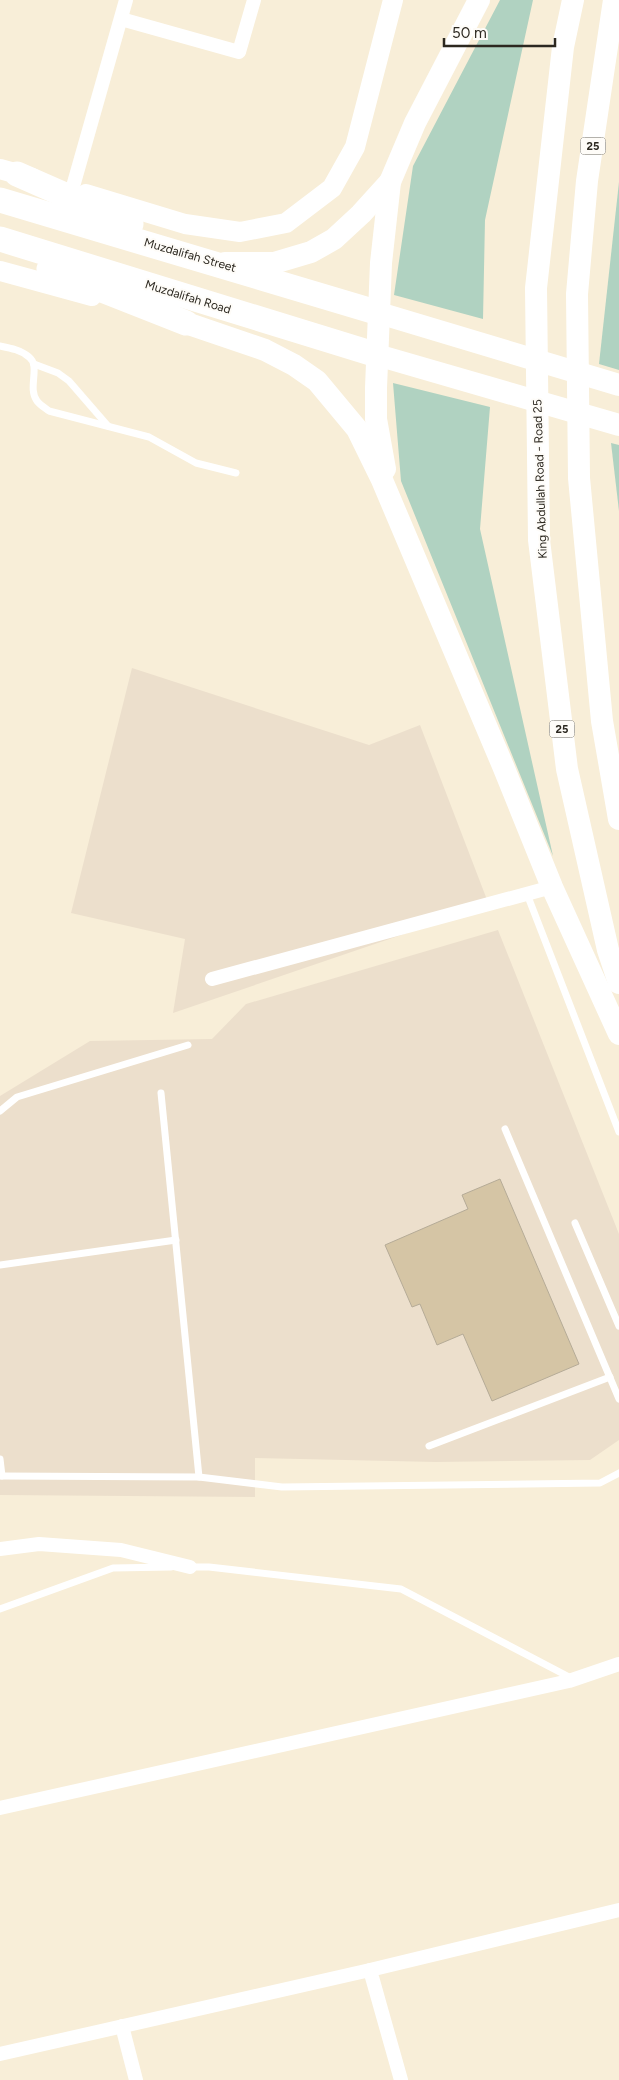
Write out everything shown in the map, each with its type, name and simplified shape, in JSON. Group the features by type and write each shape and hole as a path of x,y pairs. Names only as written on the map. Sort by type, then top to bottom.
{"highway":[{"path":"8,172 215,263"},
{"name":"Muzdalifah Street","path":"0,200 379,313"},
{"name":"Muzdalifah Road","path":"0,239 377,354"},
{"path":"0,250 186,323"}],"main road":[{"path":"391,502 376,419 381,263 390,182 415,123 480,0"},
{"name":"King Abdullah Road - Road 25","path":"573,0 563,48 536,288 539,540 567,769 608,950 619,983"},
{"name":"25","path":"614,0 587,181 577,294 579,478 602,721 619,819"},
{"path":"215,263 274,263 311,252 334,239 390,182"},
{"path":"379,313 619,385"},
{"path":"186,323 265,350 294,365 317,381 357,429 391,502 552,887 619,1034"},
{"path":"377,354 619,425"}],"street":[{"path":"72,190 126,0"},
{"path":"121,19 239,52 254,0"},
{"path":"8,172 185,224 240,232 286,223 332,188 355,147 393,0"},
{"path":"0,270 186,323"},
{"path":"212,980 552,887"},
{"path":"0,1549 39,1544 121,1550 190,1567"},
{"path":"0,1806 573,1679 619,1664"},
{"path":"0,2054 618,1912"},
{"path":"370,1970 401,2080"},
{"path":"122,2026 136,2080"}],"lane":[{"path":"0,346 20,352 31,358 34,364 32,392 37,402 49,411 149,437 196,463 236,473"},
{"path":"34,364 58,373 69,381 108,426"},
{"path":"527,894 619,1132"},
{"path":"0,1111 18,1097 188,1045"},
{"path":"161,1093 199,1477"},
{"path":"505,1129 610,1377 617,1387 619,1399"},
{"path":"575,1223 619,1326"},
{"path":"0,1265 176,1240"},
{"path":"430,1446 610,1377"},
{"path":"0,1459 1,1476 199,1477 282,1487 600,1483 619,1473"},
{"path":"0,1608 113,1568 209,1567 401,1590 573,1679"}],"shaded area":[{"path":"132,668 369,745 420,725 489,905 173,1013 185,939 71,913"},
{"path":"498,930 619,1234 619,1440 590,1460 436,1462 255,1458 255,1497 0,1495 0,1096 90,1041 212,1039 246,1004"}],"green space":[{"path":"500,0 533,0 485,220 483,319 394,295 413,166"},
{"path":"619,182 619,370 599,364"},
{"path":"393,383 490,407 480,529 553,856 401,481"},
{"path":"611,443 619,445 619,511"}],"building":[{"path":"500,1179 579,1364 492,1401 463,1334 437,1345 420,1304 412,1307 385,1245 468,1209 462,1195"}]}
